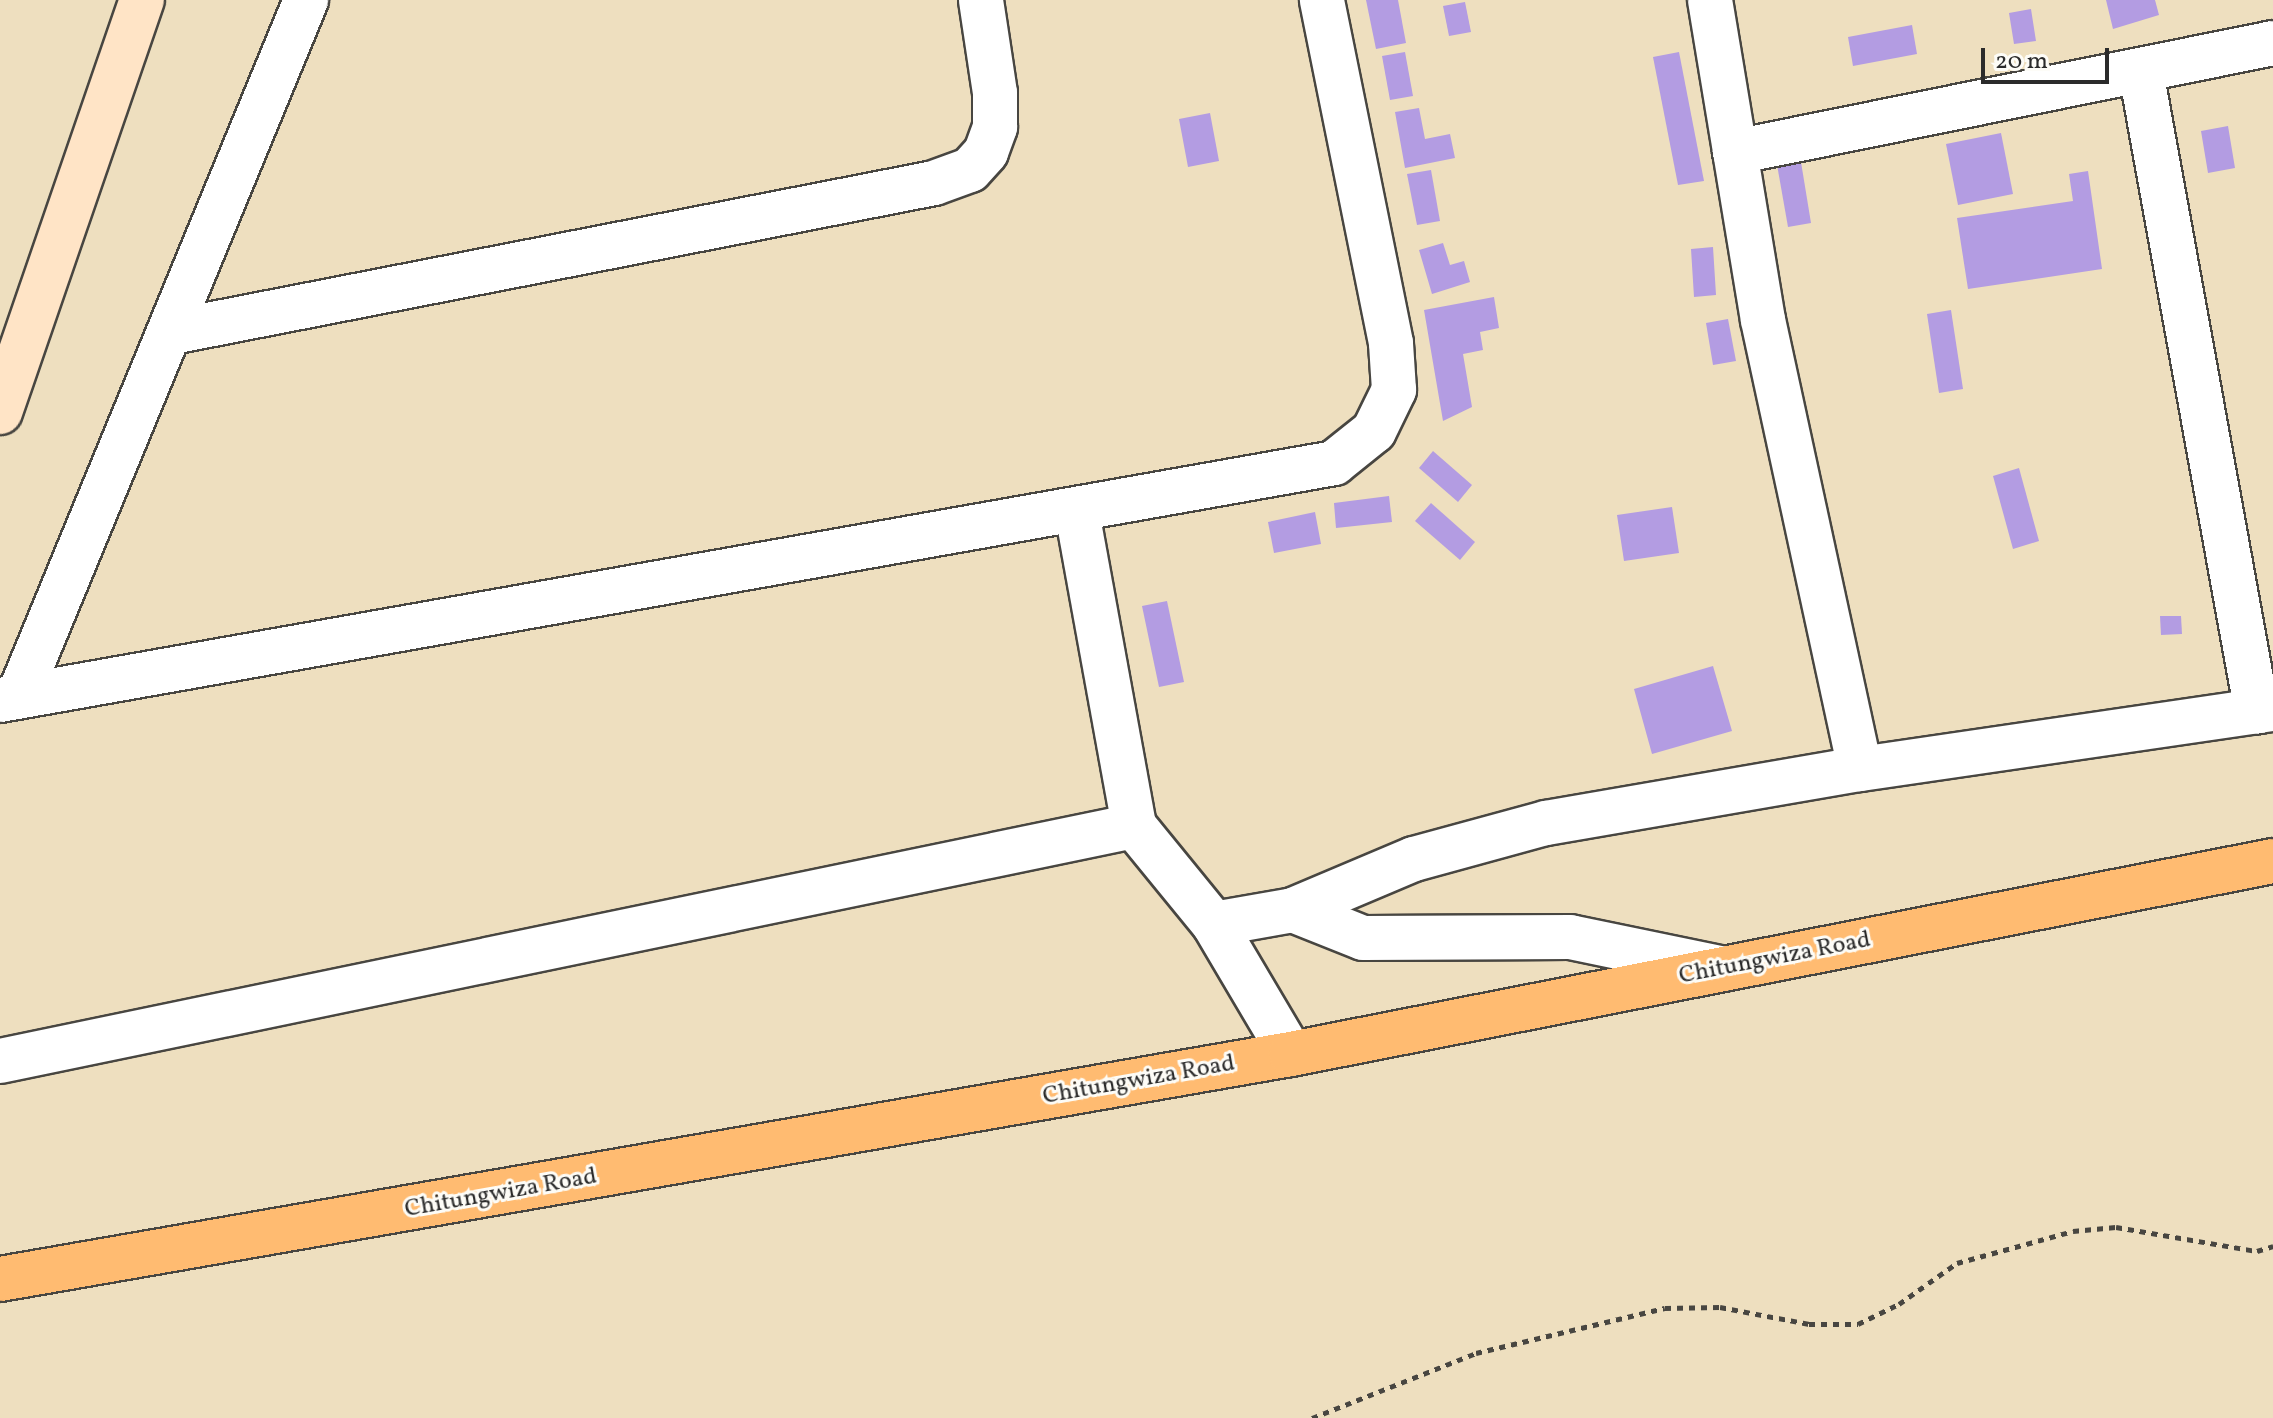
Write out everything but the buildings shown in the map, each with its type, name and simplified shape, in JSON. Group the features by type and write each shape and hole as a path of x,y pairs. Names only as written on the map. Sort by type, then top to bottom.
{"main road":[{"name":"Chitungwiza Road","path":"0,1279 1291,1054 2273,861"}],"street":[{"path":"0,412 142,0"},
{"path":"10,696 172,332 306,0"},
{"path":"172,332 904,190 970,170 986,152 995,127 995,93 981,0"},
{"path":"10,696 1077,512 1334,463 1374,431 1394,390 1391,343 1322,0"},
{"path":"1710,0 1763,320 1860,769"},
{"path":"1735,152 2273,43"},
{"path":"1214,924 1293,910 1414,859 1546,823 1860,769 2265,710 2141,72"},
{"path":"1077,512 1134,826 1214,924 1291,1054"},
{"path":"0,1061 1134,826"},
{"path":"1293,910 1363,938 1570,937 1724,969"}],"path":[{"path":"1312,1418 1476,1353 1665,1308 1720,1307 1809,1324 1858,1324 1899,1304 1957,1263 2073,1231 2116,1227 2257,1251 2273,1246"}]}
